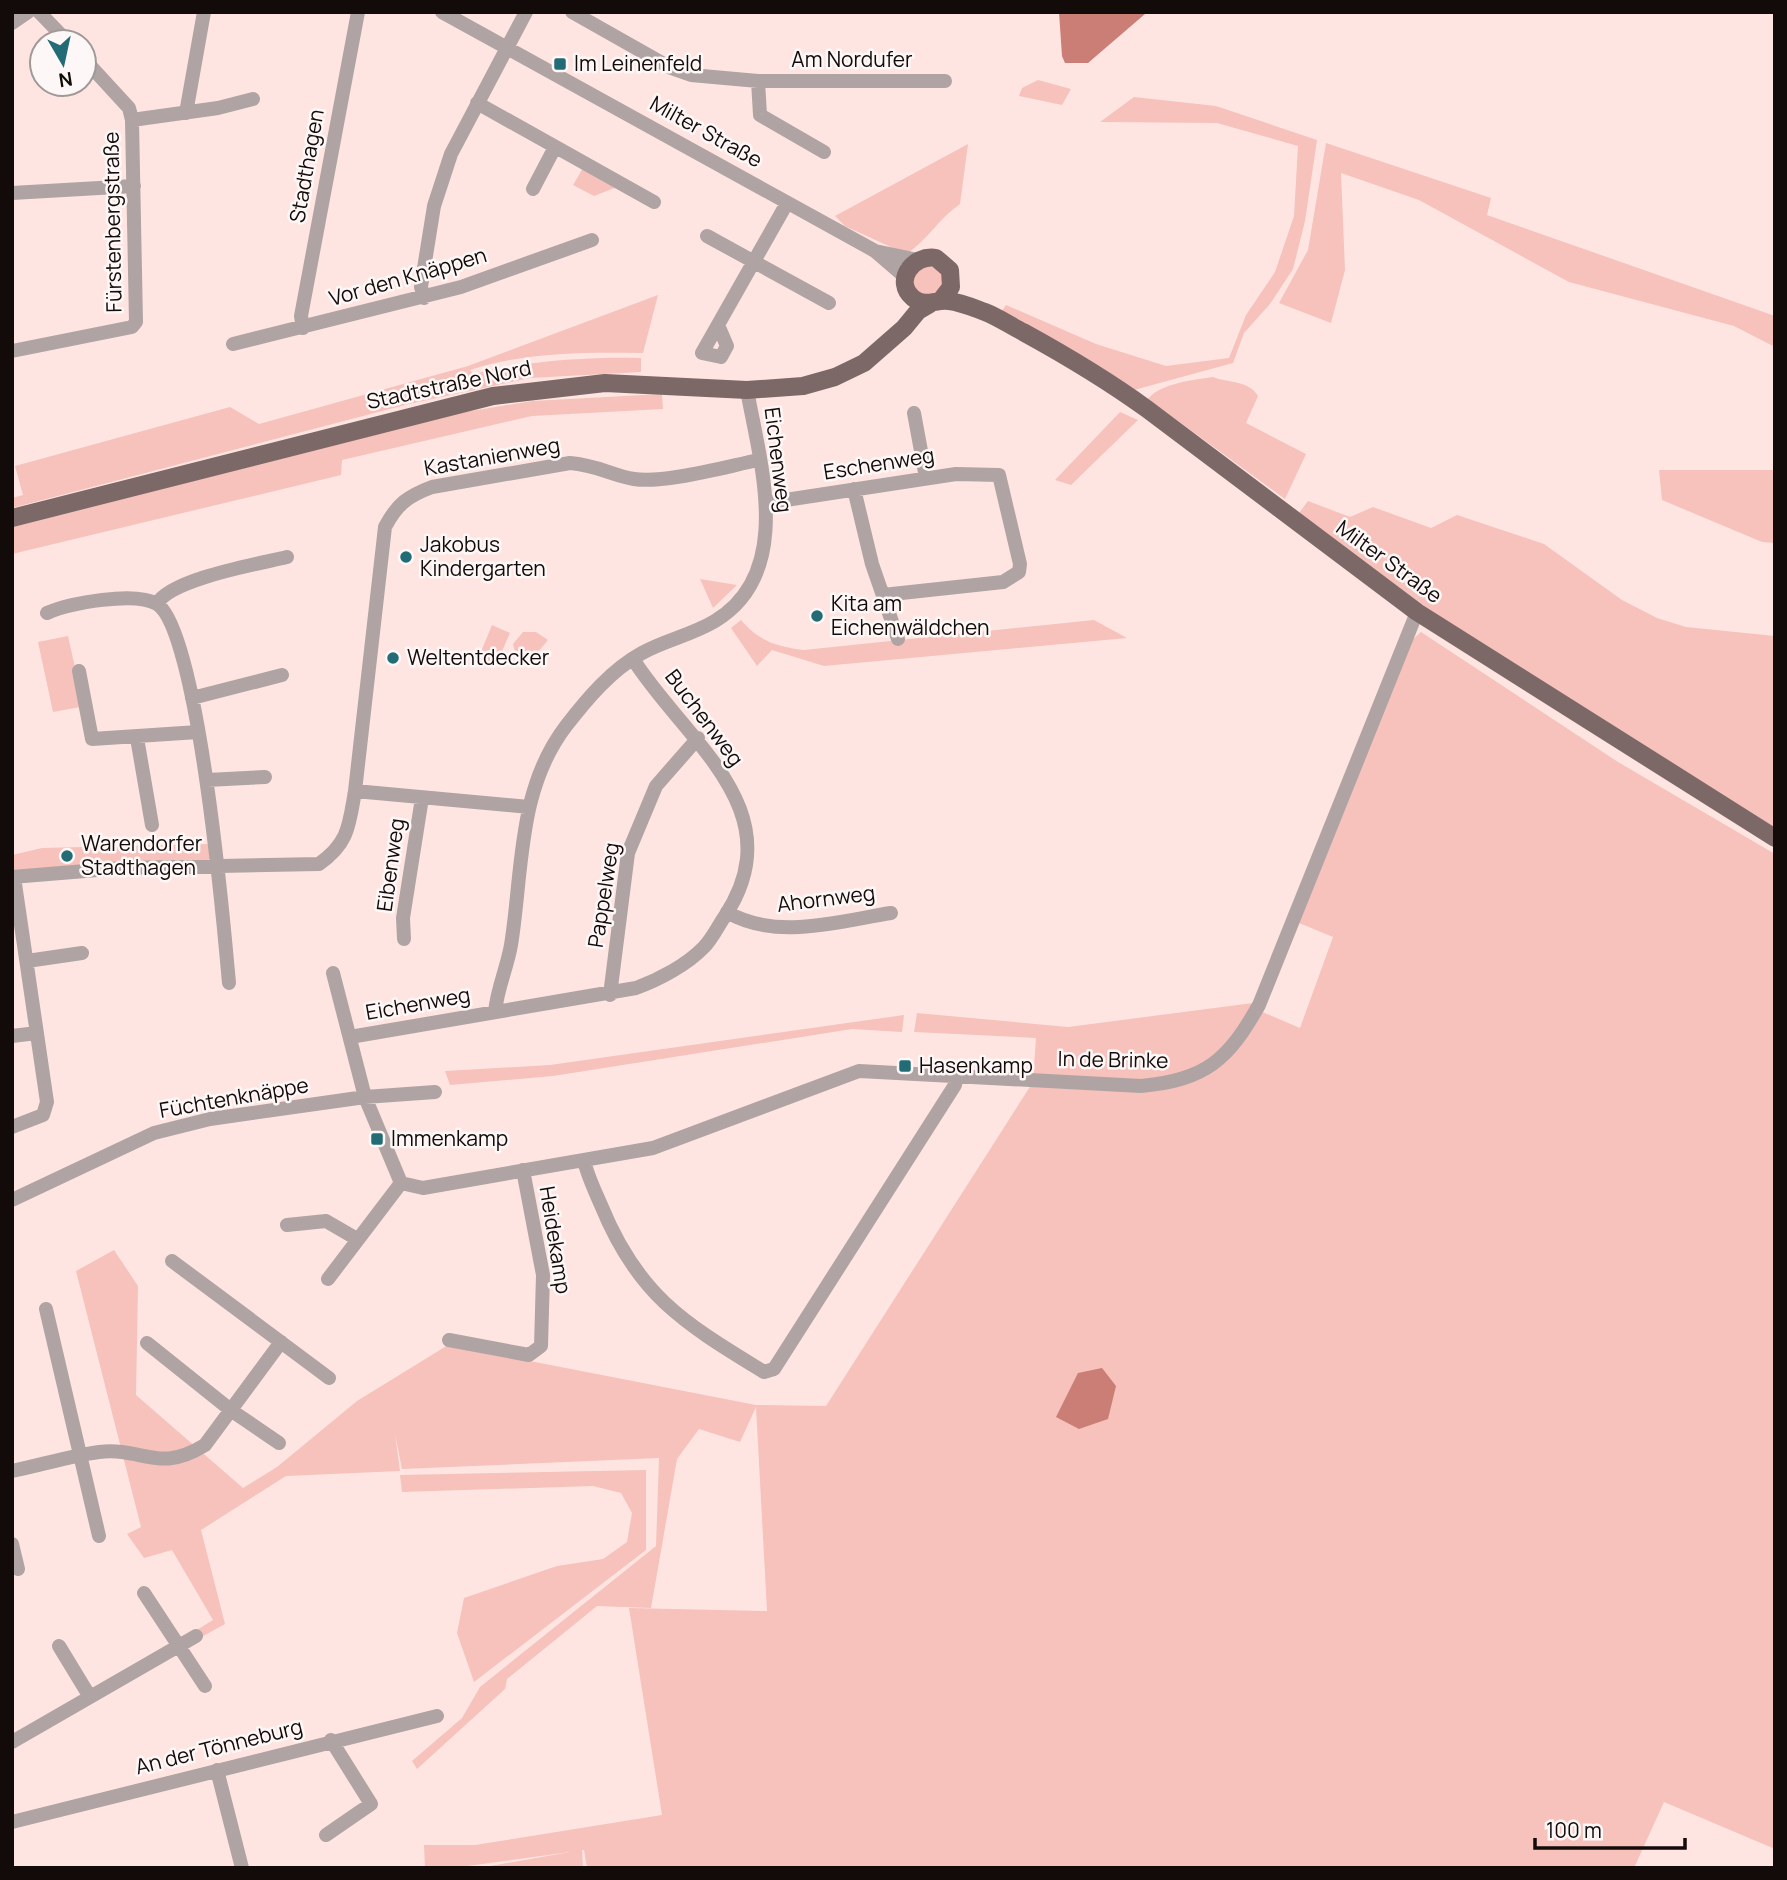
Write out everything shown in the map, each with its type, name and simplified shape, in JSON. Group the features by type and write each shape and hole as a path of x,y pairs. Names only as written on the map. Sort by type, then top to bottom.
{"main road":[{"path":"930,257 942,261 950,270 952,282 948,293 935,302 919,302 906,284 909,267 918,260 930,257"},
{"name":"Milter Straße","path":"952,282 985,312 1132,398 1417,612 1775,838"},
{"name":"Stadtstraße Nord","path":"892,337 905,310 906,284"},
{"name":"Stadtstraße Nord","path":"12,518 493,396 605,383 747,390 803,386 835,377 864,363 918,311 935,302"},
{"name":"Milter Straße","path":"935,302 985,312"}],"street":[{"path":"12,23 28,12"},
{"path":"39,12 54,28"},
{"path":"186,113 204,12"},
{"name":"Stadthagen","path":"303,328 301,316 358,12"},
{"name":"Milter Straße","path":"442,12 875,251 918,260"},
{"path":"424,298 421,286 434,206 451,154 526,12"},
{"name":"Am Nordufer","path":"572,12 681,71 715,79 945,81"},
{"name":"Fürstenbergstraße","path":"12,351 95,336 132,327 136,322 132,120 129,108 98,74"},
{"path":"758,80 760,116 824,152"},
{"name":"Fürstenbergstraße","path":"132,120 186,113 253,99"},
{"path":"477,103 654,202"},
{"path":"533,189 555,147"},
{"path":"12,193 134,186"},
{"path":"718,326 787,203"},
{"path":"707,236 830,303"},
{"name":"Vor den Knäppen","path":"233,344 424,298 592,240"},
{"name":"Milter Straße","path":"875,251 906,284"},
{"name":"Eichenweg","path":"349,1037 495,1012 511,946 533,790 564,729 605,680 633,659 706,626 734,606 757,569 765,544 766,503 747,390"},
{"path":"914,413 926,478"},
{"name":"Kastanienweg","path":"219,867 319,864 337,852 347,834 355,791 385,527 396,507 412,494 432,487 570,463 591,464 634,479 654,479 759,460"},
{"name":"Eschenweg","path":"766,503 956,474 999,475 1020,564 1019,572 1003,582 883,595"},
{"path":"854,489 898,639"},
{"path":"157,604 169,591 219,574 287,557"},
{"path":"47,613 64,606 102,601 143,600 157,604 169,615 192,698 207,780 219,867 229,983"},
{"name":"In de Brinke","path":"401,1184 423,1188 653,1148 859,1071 1142,1086 1176,1083 1230,1052 1259,1005 1417,612"},
{"name":"Buchenweg","path":"495,1012 610,995 650,983 698,952 738,896 748,860 747,829 727,782 698,738 633,659"},
{"path":"79,671 92,740 198,732"},
{"path":"192,698 282,674"},
{"path":"137,738 152,825"},
{"name":"Pappelweg","path":"610,995 628,853 656,786 698,738"},
{"path":"207,780 265,778"},
{"path":"355,791 529,807"},
{"name":"Eibenweg","path":"404,939 403,918 422,798"},
{"path":"12,1127 43,1115 47,1102 27,961 18,941 13,877 122,868 219,867"},
{"name":"Ahornweg","path":"727,912 741,920 773,928 891,913"},
{"path":"27,961 82,953"},
{"path":"328,1279 401,1184 365,1097 333,973"},
{"path":"12,1037 37,1033"},
{"path":"584,1160 618,1243 657,1298 705,1336 764,1372 769,1371 774,1369 955,1085 956,1076"},
{"name":"Füchtenknäppe","path":"12,1200 154,1133 210,1119 365,1097 435,1092"},
{"name":"Heidekamp","path":"450,1340 529,1355 541,1346 543,1275 523,1170"},
{"path":"287,1225 327,1221 357,1239"},
{"path":"172,1261 329,1378"},
{"path":"46,1309 78,1456 99,1536"},
{"path":"12,1471 78,1456 119,1451 160,1461 173,1459 205,1445 281,1342"},
{"path":"146,1343 279,1443"},
{"path":"12,1544 18,1569"},
{"path":"144,1593 205,1686"},
{"path":"12,1742 195,1636"},
{"path":"59,1646 90,1697"},
{"name":"An der Tönneburg","path":"12,1822 331,1740 437,1716"},
{"path":"326,1835 371,1804 331,1740"},
{"path":"217,1770 242,1868"}],"shaded area":[{"path":"1059,12 1145,14 1088,63 1065,63 1062,56"},
{"path":"1038,80 1071,89 1062,105 1019,96 1022,88"},
{"path":"1134,97 1216,106 1317,140 1305,221 1293,269 1270,304 1244,333 1233,363 1134,390 1001,312 1006,305 1096,344 1166,366 1229,358 1246,315 1275,272 1294,216 1298,146 1217,123 1100,122"},
{"path":"1326,143 1491,198 1487,215 1775,316 1775,347 1734,326 1569,282 1419,200 1341,173 1345,270 1331,323 1279,303 1308,250"},
{"path":"968,144 960,204 906,254 845,226 835,216"},
{"path":"583,168 617,187 594,196 573,185"},
{"path":"931,264 940,267 945,281 939,294 926,297 913,287 912,274"},
{"path":"658,295 643,353 534,356 470,370 473,374 557,361 641,358 641,372 530,378 409,404 12,508 12,498 23,495 15,466 230,407 259,424 468,366"},
{"path":"1213,377 1249,387 1254,391 1258,396 1246,423 1306,454 1285,499 1148,399 1169,386"},
{"path":"662,394 663,409 532,416 342,460 341,475 12,554 12,526 465,412 532,401"},
{"path":"1120,412 1138,420 1071,485 1055,480"},
{"path":"1659,470 1775,470 1775,543 1762,542 1662,500"},
{"path":"1308,501 1350,517 1373,507 1431,528 1457,515 1544,544 1622,600 1657,618 1686,627 1775,636 1775,830 1516,668 1427,608 1299,513"},
{"path":"700,579 737,585 713,608"},
{"path":"741,620 769,642 804,650 1094,620 1127,638 824,666 772,650 757,666 731,628"},
{"path":"492,625 510,633 495,667 478,659"},
{"path":"523,632 536,632 548,640 526,666 516,656 513,644"},
{"path":"1421,632 1618,762 1775,854 1775,1849 1664,1802 1634,1868 587,1868 582,1850 583,1868 479,1868 570,1852 453,1868 425,1868 424,1845 475,1845 662,1815 629,1608 767,1611 756,1407 740,1442 699,1429 677,1459 651,1608 597,1606 507,1679 505,1689 417,1769 412,1761 462,1718 480,1687 656,1546 659,1458 402,1469 395,1434 400,1471 286,1476 201,1530 225,1624 187,1645 182,1639 213,1620 172,1550 144,1558 127,1534 141,1527 76,1271 114,1250 138,1286 136,1395 243,1488 277,1467 357,1401 448,1345 756,1405 826,1406 1033,1082 1036,1038 914,1032 917,1013 1068,1027 1253,1003 1260,1011 1300,1028 1333,937 1299,923 1411,641"},
{"path":"68,636 80,690 80,707 53,712 38,642"},
{"path":"209,844 212,856 205,864 12,873 12,855 42,848"},
{"path":"904,1015 902,1032 852,1029 553,1076 450,1085 445,1071 550,1065"},
{"path":"1102,1368 1116,1386 1108,1419 1079,1429 1056,1417 1078,1373"},
{"path":"646,1470 646,1550 474,1682 457,1633 464,1598 557,1566 603,1559 627,1542 632,1513 621,1493 593,1486 402,1492 400,1475"}],"place":[{"name":"Im Leinenfeld","path":"560,64"},
{"name":"Jakobus Kindergarten","path":"406,557"},
{"name":"Kita am Eichenwäldchen","path":"817,616"},
{"name":"Weltentdecker","path":"393,658"},
{"name":"Warendorfer Stadthagen","path":"67,856"},
{"name":"Hasenkamp","path":"905,1066"},
{"name":"Immenkamp","path":"377,1139"}]}
